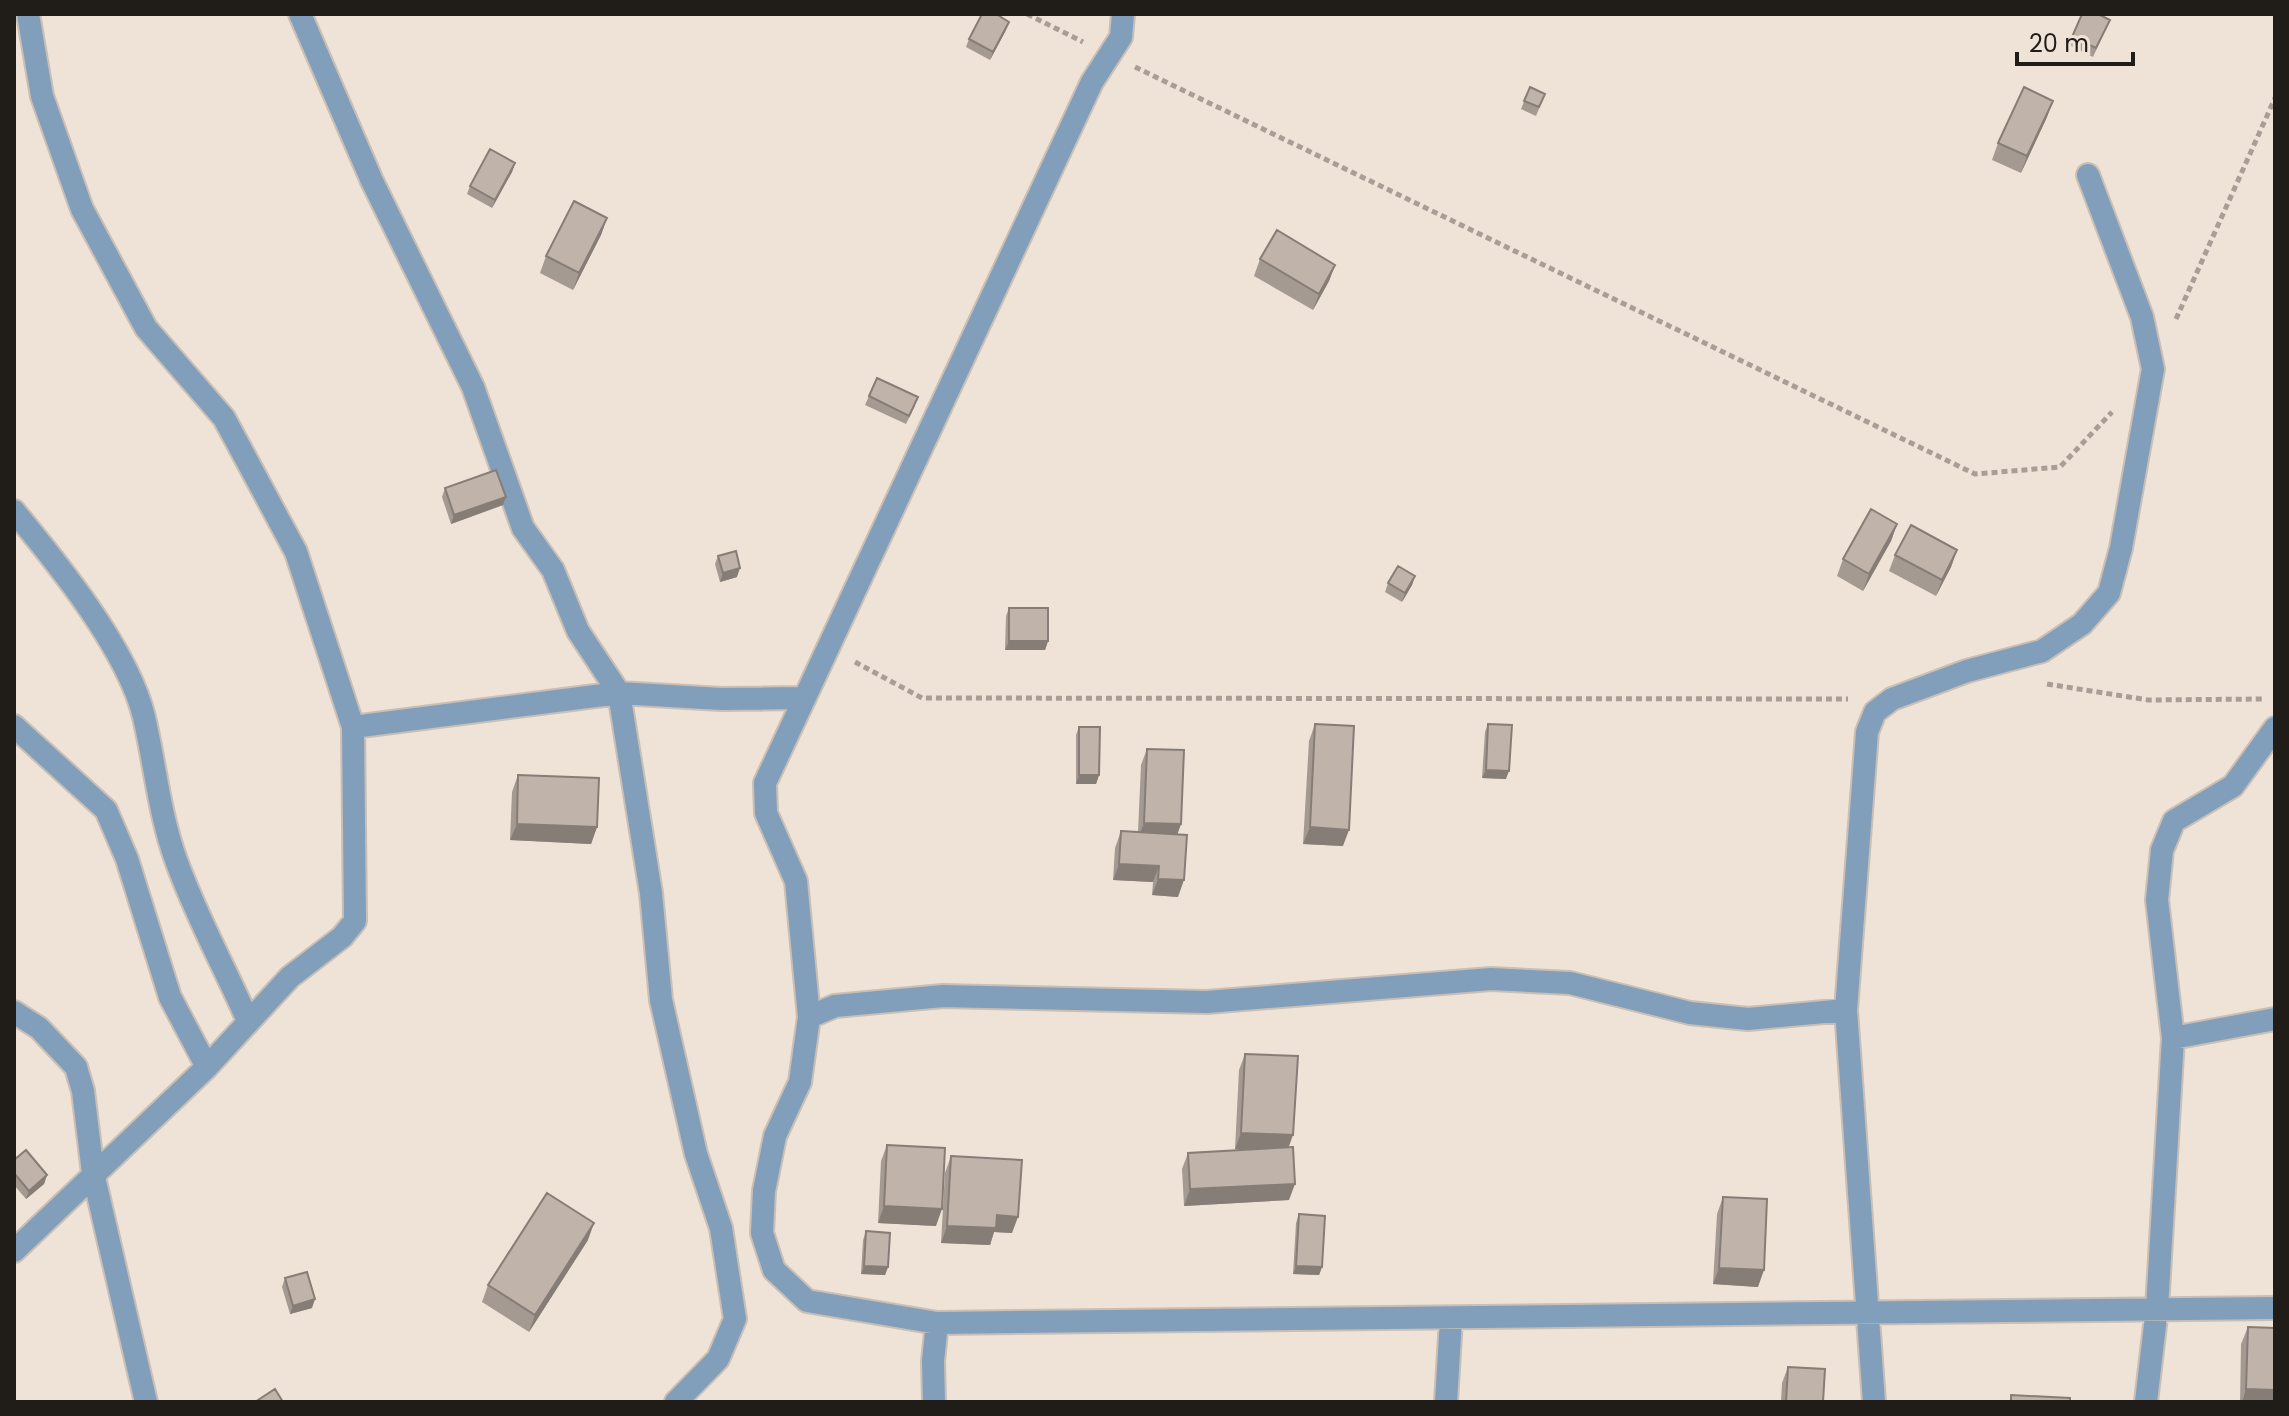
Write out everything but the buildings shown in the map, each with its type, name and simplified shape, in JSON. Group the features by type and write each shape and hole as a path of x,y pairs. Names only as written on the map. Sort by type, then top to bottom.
{"street":[{"path":"14,1251 207,1067 290,977 327,950 355,921 353,727 296,552 224,418 146,328 82,209 42,96 28,14"},
{"path":"300,14 372,181 473,387 523,528 553,570 578,631 619,693 651,893 661,1000 696,1154 721,1228 735,1319 718,1359 676,1402"},
{"path":"1123,14 1121,37 1107,54 826,646 765,783 766,813 796,881 809,1017 800,1082 775,1136 764,1191 762,1233 774,1270 807,1301 937,1323 2275,1308"},
{"path":"1874,1402 1846,1010 1867,732 1875,712 1892,699 1967,671 2042,651 2082,624 2109,593 2121,548 2153,369 2142,317 2088,175"},
{"path":"14,511 60,568 125,667 143,714 156,789 174,856 248,1021"},
{"path":"353,727 619,693 677,698 803,698"},
{"path":"14,726 106,810 127,859 170,997 207,1067"},
{"path":"2146,1402 2157,1308 2173,1038 2157,900 2162,850 2174,821 2233,786 2275,728"},
{"path":"809,1017 835,1006 943,996 1207,1002 1491,979 1570,983 1690,1013 1748,1019 1846,1010"},
{"path":"14,1012 39,1028 76,1067 83,1091 93,1173 146,1402"},
{"path":"2173,1038 2275,1019"},
{"path":"1446,1402 1451,1319"},
{"path":"934,1402 933,1361 937,1323"}],"path":[{"path":"1027,14 1975,474 2060,467 2153,369 2275,98"},
{"path":"826,646 922,698 1892,699"},
{"path":"2042,683 2148,700 2275,699"}]}
